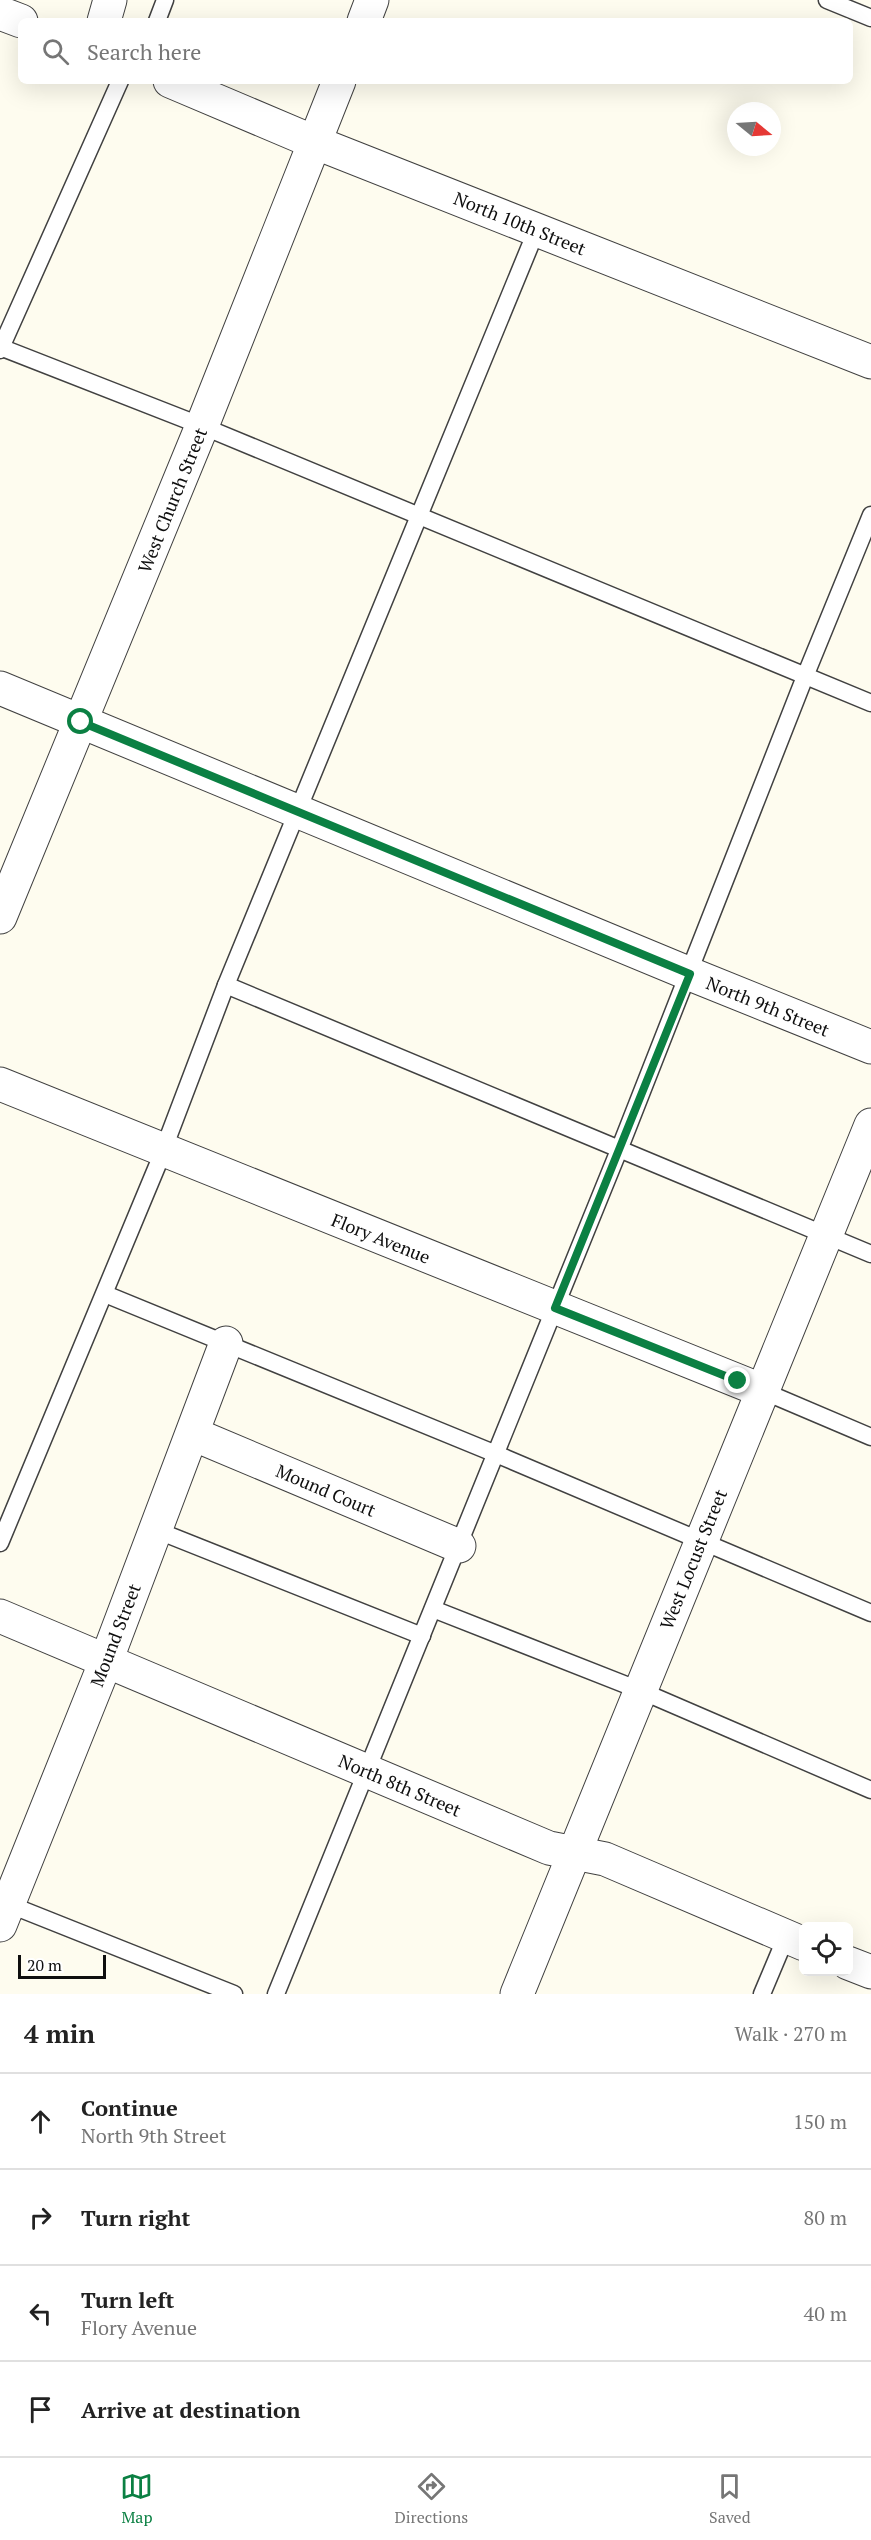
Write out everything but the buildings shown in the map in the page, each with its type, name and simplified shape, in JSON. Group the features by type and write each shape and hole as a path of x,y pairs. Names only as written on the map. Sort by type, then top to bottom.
{"street":[{"path":"105,18 110,0"},
{"path":"365,18 372,0"},
{"path":"0,14 18,20"},
{"name":"North 10th Street","path":"177,84 314,142 871,362"},
{"name":"West Church Street","path":"0,917 202,426 338,84"},
{"name":"North 9th Street","path":"0,688 871,1047"},
{"name":"Flory Avenue","path":"0,1084 763,1391"},
{"name":"West Locust Street","path":"517,1994 871,1125"},
{"name":"Mound Street","path":"4,1915 106,1661 226,1343"},
{"name":"Mound Court","path":"193,1434 459,1546"},
{"name":"North 8th Street","path":"0,1616 549,1848 605,1859 795,1941"},
{"path":"853,1965 871,1972"}],"lane":[{"path":"158,18 165,0"},
{"path":"827,0 871,18"},
{"path":"119,84 0,348 202,426 806,674 871,703"},
{"path":"0,1543 105,1294 164,1149 226,985 537,229"},
{"path":"276,1994 690,974 806,674 871,515"},
{"path":"226,985 871,1254"},
{"path":"105,1294 496,1454 871,1613"},
{"path":"763,1391 871,1437"},
{"path":"156,1530 422,1636"},
{"path":"433,1608 639,1690 871,1790"},
{"path":"4,1915 234,1994"},
{"path":"762,1994 795,1941"}],"route":[{"path":"81,722 690,974 555,1308 738,1381"}]}
